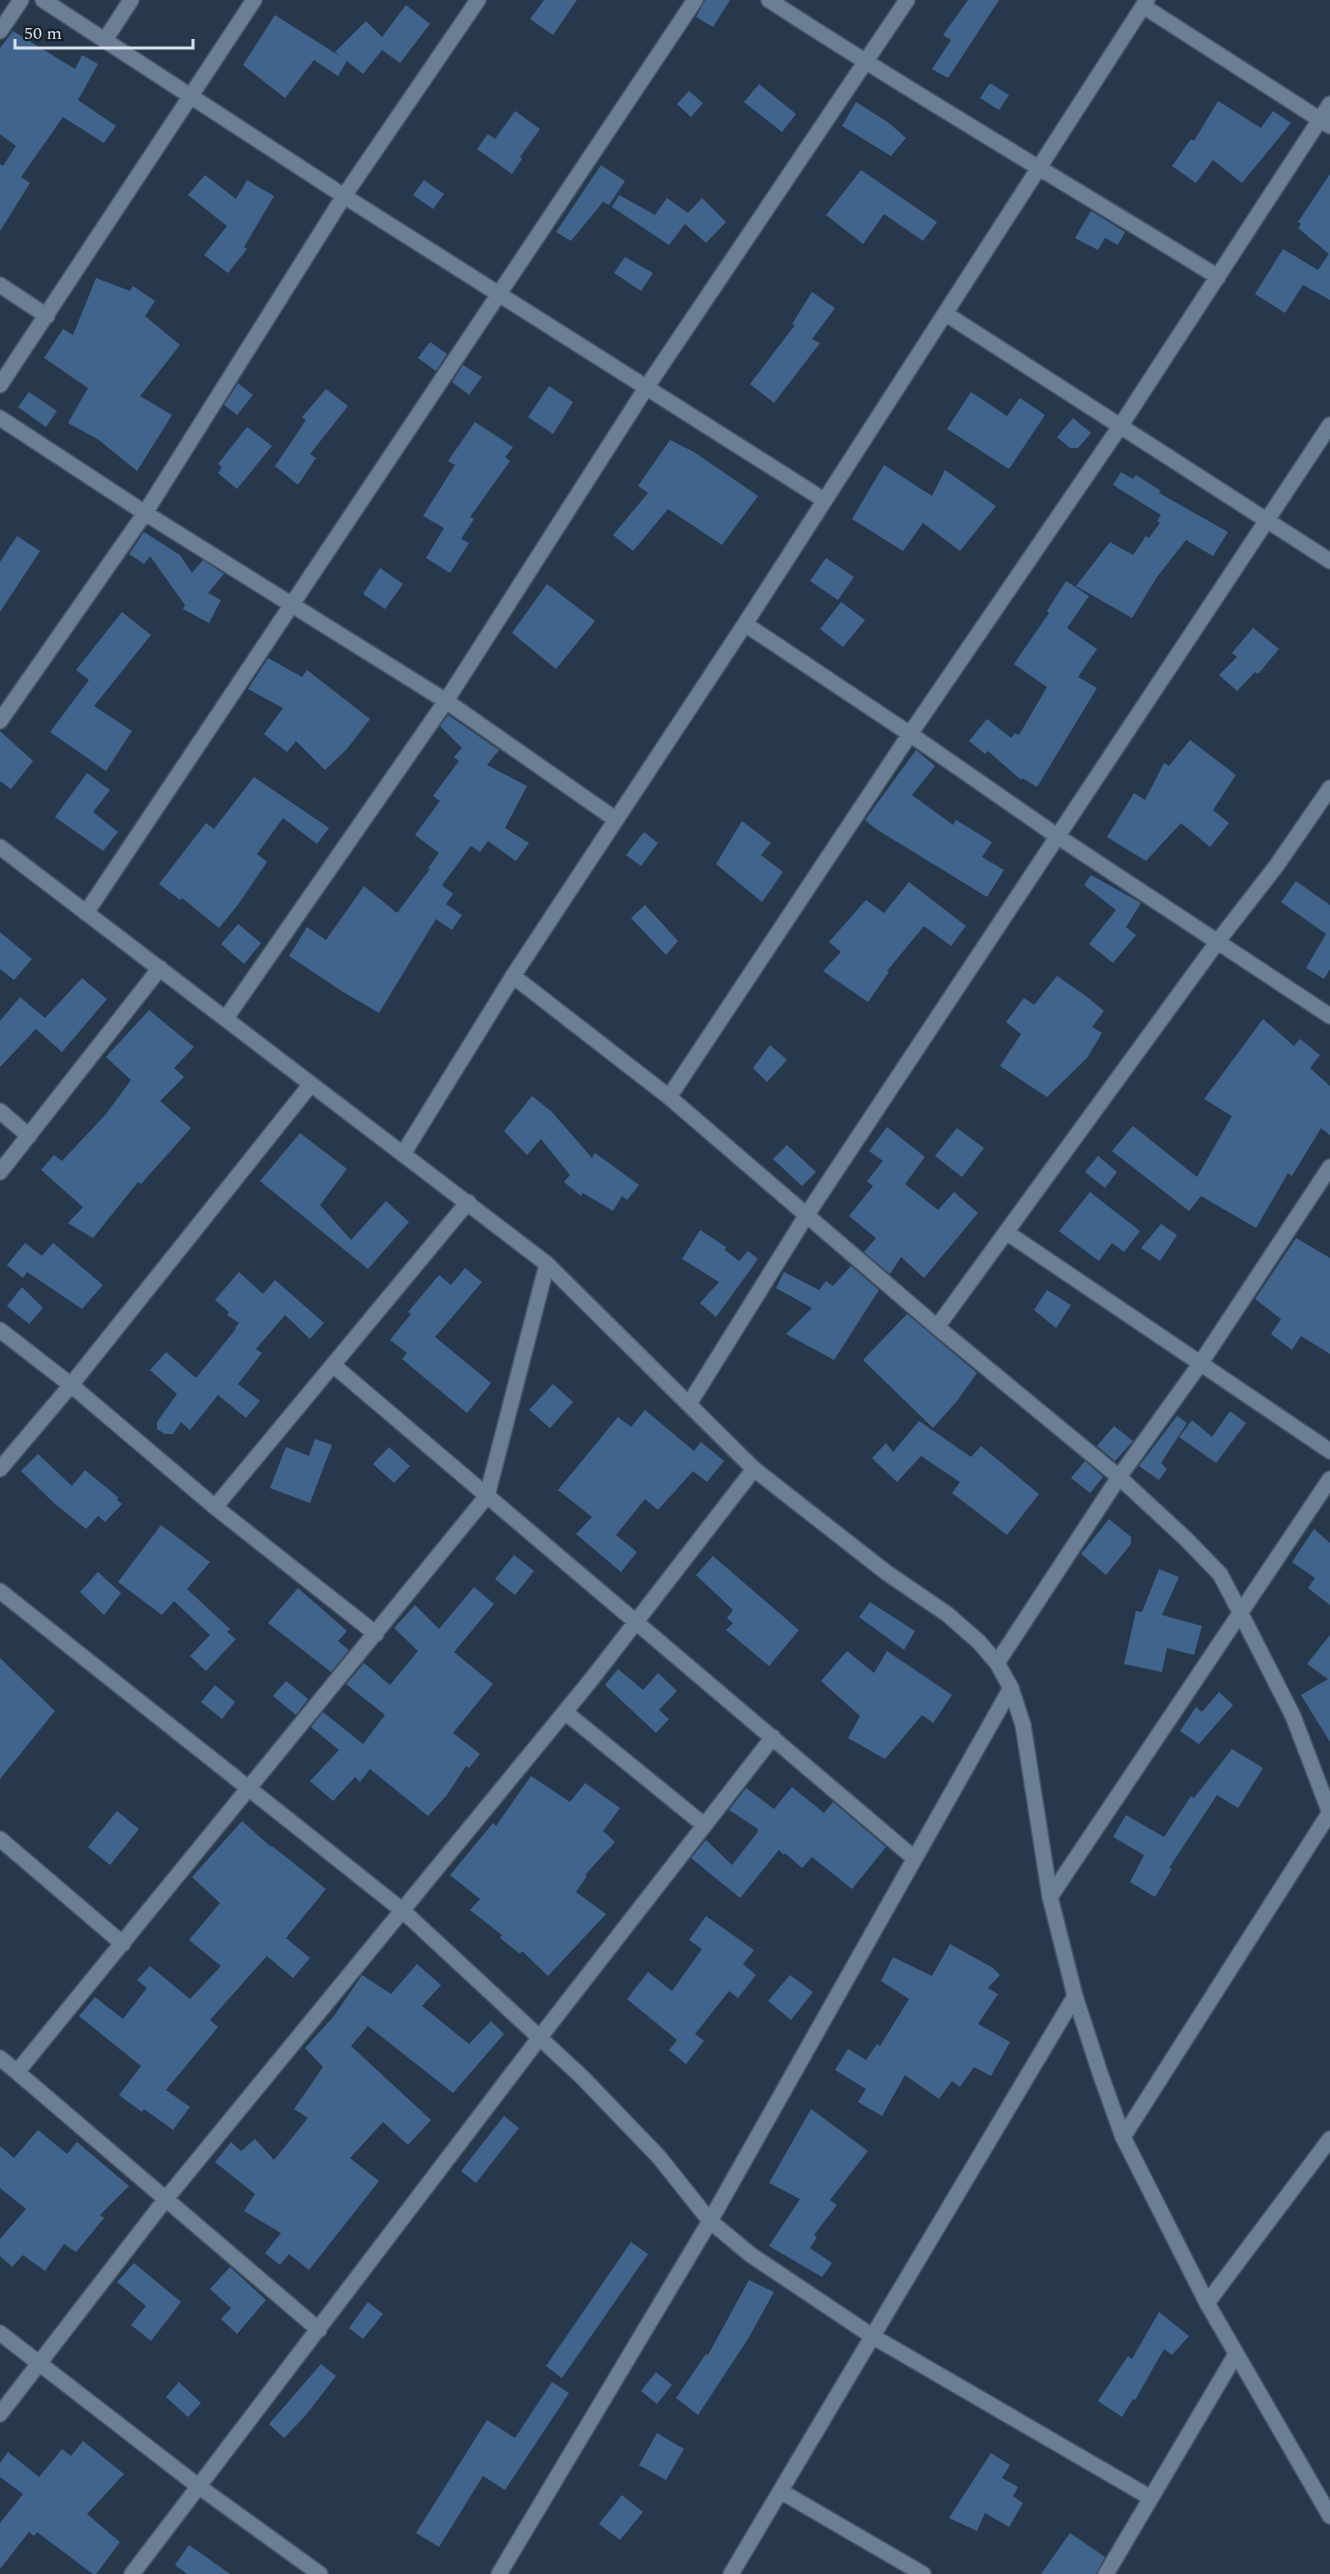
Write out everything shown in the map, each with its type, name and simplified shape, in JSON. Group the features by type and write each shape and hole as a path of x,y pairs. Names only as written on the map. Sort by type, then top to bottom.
{"street":[{"path":"0,31 21,0"},
{"path":"43,0 344,196 824,500"},
{"path":"105,40 131,0"},
{"path":"0,385 254,0"},
{"path":"0,721 145,513 344,196 478,0"},
{"path":"87,913 695,0"},
{"path":"769,0 864,62 1041,167 1218,277"},
{"path":"226,1018 446,701 646,388 907,0"},
{"path":"403,1154 513,976 745,624 1145,3 1325,122"},
{"path":"669,1097 910,734 1325,122 1330,104"},
{"path":"0,285 47,316"},
{"path":"946,314 1330,561"},
{"path":"0,418 145,513 446,701 615,819"},
{"path":"689,1404 806,1216 1330,425"},
{"path":"745,624 910,734 1057,837 1330,1016"},
{"path":"937,1327 1218,941 1277,865 1330,788"},
{"path":"0,847 547,1264 754,1469 887,1573 947,1614 979,1642 997,1663 1011,1689 1023,1725 1050,1897 1076,1996 1100,2073 1124,2137 1207,2303 1330,2516"},
{"path":"0,1172 160,968"},
{"path":"513,976 669,1097 937,1327 1119,1477 1220,1574 1240,1612 1293,1716 1330,1812 1124,2137"},
{"path":"0,1469 71,1385 311,1084"},
{"path":"0,1111 28,1136"},
{"path":"997,1663 1119,1477 1200,1364 1330,1167"},
{"path":"215,1507 468,1202"},
{"path":"1006,1232 1330,1451"},
{"path":"17,2072 487,1496 547,1264"},
{"path":"0,1330 71,1385 215,1507 376,1634"},
{"path":"333,1365 914,1858"},
{"path":"0,2414 165,2200 565,1712 754,1469"},
{"path":"1050,1897 1330,1479"},
{"path":"0,1591 402,1910 582,2077 659,2157 710,2221 794,2286 872,2336 1151,2498"},
{"path":"499,2574 710,2221 1011,1689"},
{"path":"565,1712 704,1825"},
{"path":"132,2574 540,2037 772,1737"},
{"path":"0,1839 123,1944"},
{"path":"731,2574 1076,1996"},
{"path":"0,2058 319,2330"},
{"path":"1207,2303 1330,2139"},
{"path":"0,2333 198,2486 320,2574"},
{"path":"1106,2574 1236,2354"},
{"path":"782,2492 904,2570 923,2574"}],"building":[{"path":"544,0 577,0 553,35 530,19"},
{"path":"705,0 730,0 713,27 696,17"},
{"path":"968,0 999,0 948,78 932,69 951,40 943,35"},
{"path":"406,5 430,24 400,63 382,50 363,74 347,61 338,76 314,60 285,98 243,65 275,15 341,57 335,52 366,21 382,37"},
{"path":"13,31 75,69 82,55 98,64 78,100 116,126 104,143 63,117 21,177 30,183 0,231 0,164 3,166 16,146 0,134 0,48"},
{"path":"990,83 1009,95 999,110 980,98"},
{"path":"759,84 796,114 782,132 744,102"},
{"path":"689,91 703,103 691,117 677,104"},
{"path":"1218,101 1261,128 1273,111 1291,123 1242,183 1213,160 1196,183 1172,166 1191,139 1194,141"},
{"path":"856,102 889,123 906,138 891,156 842,126"},
{"path":"515,111 540,129 520,157 522,159 512,174 477,149 488,134 495,139"},
{"path":"601,165 625,181 609,205 603,202 571,241 556,232"},
{"path":"861,170 937,222 923,241 884,214 863,244 826,215"},
{"path":"1330,174 1330,300 1303,285 1285,313 1255,294 1283,249 1318,270 1329,254 1298,228 1301,224 1298,222"},
{"path":"205,175 236,199 247,180 274,196 244,247 247,249 228,273 204,255 227,226 188,195"},
{"path":"424,180 444,194 433,209 413,195"},
{"path":"619,195 655,215 667,198 688,213 702,198 726,222 706,243 685,224 669,245 612,207"},
{"path":"1091,211 1125,232 1118,245 1105,238 1098,250 1075,238"},
{"path":"625,257 653,273 641,291 614,273"},
{"path":"96,278 130,291 133,286 155,301 145,316 180,345 140,396 172,415 137,471 99,440 68,423 88,388 44,358 63,329 73,335"},
{"path":"812,292 835,308 812,339 820,343 774,403 750,384 795,325 792,324"},
{"path":"430,342 447,354 436,371 418,358"},
{"path":"463,365 482,377 469,395 452,382"},
{"path":"238,383 253,395 237,415 224,405"},
{"path":"549,386 573,402 553,434 528,417"},
{"path":"326,389 348,406 310,454 316,458 298,485 275,466 306,420 302,417"},
{"path":"29,392 57,411 46,427 18,407"},
{"path":"971,392 1007,416 1020,398 1045,415 1009,469 947,429"},
{"path":"1073,418 1091,433 1078,448 1070,448 1057,437"},
{"path":"475,422 513,447 505,457 510,461 470,517 474,519 461,539 469,543 450,573 426,558 444,528 423,516 455,465 448,461"},
{"path":"247,427 272,446 237,489 218,473 222,467 218,464"},
{"path":"670,440 694,452 758,496 722,545 668,509 633,551 613,535 648,493 638,486"},
{"path":"884,465 932,496 945,470 996,506 960,551 923,523 903,551 852,519"},
{"path":"1121,472 1133,479 1136,475 1161,491 1159,493 1228,532 1213,556 1186,540 1157,577 1132,618 1076,586 1110,542 1133,555 1146,536 1149,538 1160,523 1157,521 1161,515 1113,485"},
{"path":"144,532 180,555 192,573 203,560 224,574 208,593 221,600 209,623 183,609 185,605 150,556 144,564 129,554"},
{"path":"17,536 40,551 0,612 0,562"},
{"path":"826,558 854,577 838,600 810,581"},
{"path":"380,568 403,584 385,609 363,594"},
{"path":"1066,581 1089,596 1067,628 1097,649 1078,677 1097,688 1037,787 1022,778 1021,780 988,751 985,754 969,741 987,719 1011,738 1015,733 1019,735 1047,687 1014,664 1049,613 1047,611"},
{"path":"547,584 595,621 556,669 512,633"},
{"path":"841,602 865,620 843,647 820,629"},
{"path":"122,612 151,635 94,706 132,731 106,771 50,732 89,680 76,670"},
{"path":"1253,628 1279,649 1258,674 1255,672 1237,691 1219,675 1237,657 1232,653"},
{"path":"268,658 302,677 307,670 370,719 346,750 325,770 296,741 287,752 264,734 283,708 248,689"},
{"path":"448,715 499,750 487,765 527,786 505,828 529,843 516,861 488,841 480,852 471,846 442,885 453,894 446,904 462,915 452,930 436,919 379,1013 289,956 307,927 326,940 364,886 397,913 430,869 428,868 439,853 415,835 440,801 433,796 459,761 454,757 462,748 440,726"},
{"path":"0,731 33,761 11,789 0,781"},
{"path":"1190,740 1236,775 1213,810 1229,823 1210,847 1181,823 1146,861 1107,837 1134,793 1145,800 1164,763 1169,766"},
{"path":"916,750 935,766 912,795 953,825 956,820 992,842 982,857 1004,870 987,897 865,820"},
{"path":"87,773 110,790 93,812 118,832 103,851 55,817"},
{"path":"254,777 329,828 317,844 283,818 257,854 267,862 219,928 182,898 180,900 159,884 206,823 214,829"},
{"path":"742,821 771,843 761,855 783,872 762,902 716,864"},
{"path":"644,832 658,843 641,866 626,855"},
{"path":"1091,875 1141,903 1126,927 1136,935 1113,963 1089,944 1116,910 1084,885"},
{"path":"1296,881 1330,905 1330,969 1324,979 1306,968 1326,934 1281,902"},
{"path":"909,882 966,926 951,946 924,926 887,971 889,972 868,1002 823,971 841,952 829,942 866,900 884,913"},
{"path":"645,905 678,941 666,955 631,918"},
{"path":"238,924 261,943 244,964 221,944"},
{"path":"0,932 32,959 14,980 0,969"},
{"path":"1057,976 1104,1011 1092,1027 1102,1033 1087,1058 1047,1097 1000,1066 1021,1034 1006,1022 1024,998 1034,1005"},
{"path":"82,978 107,999 62,1052 36,1029 0,1067 0,1021 20,997 45,1018"},
{"path":"149,1010 194,1047 174,1068 184,1077 160,1101 191,1128 141,1184 138,1182 93,1238 68,1223 83,1207 41,1170 54,1155 62,1161 106,1114 131,1080 106,1057"},
{"path":"1263,1019 1294,1046 1300,1039 1320,1055 1310,1068 1330,1086 1330,1135 1321,1128 1292,1176 1288,1173 1256,1228 1201,1196 1189,1211 1112,1151 1133,1126 1197,1177 1232,1116 1204,1099"},
{"path":"770,1045 787,1060 767,1082 753,1068"},
{"path":"532,1096 552,1112 592,1158 595,1153 639,1185 627,1200 622,1196 613,1211 583,1193 581,1196 564,1182 570,1175 541,1139 527,1155 504,1131"},
{"path":"887,1127 925,1157 905,1184 938,1210 954,1192 978,1213 924,1278 901,1257 890,1274 864,1252 876,1238 849,1216 873,1186 867,1181 883,1161 869,1151"},
{"path":"957,1128 984,1148 962,1177 935,1156"},
{"path":"300,1133 347,1169 320,1205 351,1240 386,1201 409,1222 368,1269 260,1181"},
{"path":"787,1145 816,1172 802,1186 773,1159"},
{"path":"1098,1156 1117,1172 1105,1188 1085,1172"},
{"path":"1090,1192 1140,1231 1124,1252 1112,1243 1099,1261 1059,1231"},
{"path":"1161,1224 1177,1235 1160,1261 1141,1248"},
{"path":"700,1230 726,1247 725,1250 739,1261 748,1251 758,1259 716,1317 700,1303 719,1282 682,1259"},
{"path":"1296,1238 1330,1258 1330,1354 1301,1336 1292,1350 1271,1334 1281,1319 1255,1299"},
{"path":"25,1243 42,1256 53,1243 103,1285 82,1309 27,1272 23,1278 7,1265"},
{"path":"851,1266 879,1290 834,1360 786,1334 812,1308 776,1288 784,1272 819,1290 826,1281 833,1286"},
{"path":"465,1268 482,1282 435,1337 491,1383 467,1413 402,1359 407,1353 390,1340 411,1314 408,1312 439,1275 451,1285"},
{"path":"239,1272 263,1294 275,1280 324,1323 310,1339 285,1315 256,1349 262,1353 238,1384 260,1401 246,1418 218,1395 190,1430 181,1422 173,1434 165,1434 157,1429 157,1422 177,1394 150,1370 166,1352 196,1378 239,1323 227,1315 229,1312 215,1300"},
{"path":"22,1287 43,1308 29,1324 7,1306"},
{"path":"1047,1290 1071,1305 1056,1328 1034,1310"},
{"path":"907,1314 977,1373 957,1401 933,1428 863,1360"},
{"path":"553,1384 573,1402 550,1428 529,1410"},
{"path":"645,1410 694,1451 701,1442 724,1461 707,1482 693,1471 658,1510 645,1499 616,1535 637,1552 621,1572 576,1534 592,1517 558,1490 618,1417 631,1427"},
{"path":"1230,1411 1246,1423 1216,1463 1179,1437 1192,1420 1212,1437"},
{"path":"1177,1416 1187,1423 1161,1463 1167,1469 1159,1480 1139,1466"},
{"path":"919,1421 971,1457 981,1446 1039,1494 1007,1535 952,1493 960,1482 921,1456 897,1482 872,1458 886,1443 893,1452"},
{"path":"1114,1426 1133,1441 1115,1461 1097,1446"},
{"path":"315,1439 332,1445 310,1503 270,1488 286,1447 309,1456"},
{"path":"389,1447 410,1466 394,1483 373,1464"},
{"path":"38,1454 72,1486 85,1470 118,1497 117,1500 122,1504 105,1522 98,1516 86,1529 54,1503 21,1471"},
{"path":"1085,1461 1103,1477 1090,1493 1071,1478"},
{"path":"1109,1519 1131,1537 1131,1544 1106,1575 1081,1554"},
{"path":"161,1525 210,1562 187,1589 230,1629 227,1632 236,1639 206,1671 190,1656 210,1635 174,1601 162,1615 118,1582"},
{"path":"1314,1529 1330,1543 1330,1605 1308,1588 1315,1578 1292,1562"},
{"path":"514,1555 534,1571 515,1595 495,1579"},
{"path":"713,1556 799,1630 769,1666 726,1630 733,1623 727,1618 733,1610 696,1575"},
{"path":"1159,1569 1179,1577 1162,1615 1202,1626 1194,1655 1167,1648 1162,1672 1124,1664 1136,1611 1142,1612"},
{"path":"98,1572 121,1593 104,1615 80,1592"},
{"path":"474,1587 494,1604 454,1652 493,1684 453,1733 480,1754 469,1768 466,1766 447,1795 428,1816 370,1769 360,1782 355,1777 333,1801 310,1781 339,1750 311,1727 323,1712 363,1744 385,1715 346,1684 364,1663 390,1685 418,1651 394,1628 415,1605 439,1629"},
{"path":"298,1588 347,1631 338,1641 349,1650 331,1672 268,1623"},
{"path":"870,1602 915,1631 904,1650 859,1617"},
{"path":"1330,1635 1330,1742 1301,1695 1328,1679 1307,1664"},
{"path":"847,1651 874,1673 887,1651 952,1695 933,1723 922,1715 885,1759 848,1738 860,1716 821,1681"},
{"path":"0,1658 55,1711 0,1779"},
{"path":"618,1669 643,1690 658,1673 677,1691 659,1710 669,1719 656,1733 605,1685"},
{"path":"286,1681 308,1699 296,1715 273,1696"},
{"path":"215,1685 235,1702 222,1719 201,1702"},
{"path":"1219,1692 1233,1705 1199,1744 1180,1731 1196,1707 1202,1712"},
{"path":"1232,1749 1263,1768 1238,1808 1217,1795 1169,1868 1172,1869 1155,1897 1130,1882 1144,1855 1113,1837 1126,1815 1164,1837 1191,1796 1194,1798"},
{"path":"531,1776 570,1802 585,1783 620,1808 603,1831 615,1842 585,1875 587,1876 576,1892 606,1914 548,1976 522,1951 520,1954 500,1938 502,1935 470,1910 480,1899 450,1875 493,1823 496,1826"},
{"path":"792,1787 824,1813 833,1802 886,1847 852,1889 812,1857 802,1868 779,1850 740,1898 691,1858 706,1840 732,1865 758,1829 729,1810 746,1788 774,1809"},
{"path":"117,1811 139,1829 110,1865 88,1847"},
{"path":"242,1821 271,1847 326,1889 286,1938 310,1958 293,1978 267,1956 210,2020 218,2027 166,2090 190,2107 173,2130 144,2109 142,2112 119,2095 141,2066 79,2016 95,1997 123,2019 147,1988 137,1980 150,1966 190,1999 221,1966 189,1940 220,1903 192,1877"},
{"path":"706,1916 754,1950 743,1964 756,1975 738,1998 729,1991 695,2034 704,2041 686,2064 669,2050 677,2040 627,1999 648,1972 672,1991 702,1949 689,1940"},
{"path":"950,1944 993,1968 1000,1975 988,1988 998,1994 978,2024 1010,2042 991,2076 974,2067 960,2087 952,2081 939,2099 905,2075 882,2116 858,2102 866,2089 835,2070 848,2049 866,2060 877,2044 880,2046 909,1999 881,1981 893,1957 932,1976"},
{"path":"417,1964 441,1985 422,2006 469,2044 491,2021 504,2034 453,2093 368,2026 351,2046 431,2120 408,2145 383,2122 350,2158 379,2181 309,2270 289,2254 280,2265 265,2253 281,2233 244,2211 255,2194 215,2162 231,2142 241,2151 255,2139 274,2160 308,2118 294,2109 323,2067 305,2048 334,2016 362,1975 391,1994"},
{"path":"790,1975 813,1992 791,2020 768,2001"},
{"path":"811,2109 868,2151 830,2200 837,2205 814,2235 817,2237 810,2248 832,2263 822,2277 769,2246 800,2199 769,2183"},
{"path":"504,2116 519,2128 476,2183 461,2171"},
{"path":"38,2130 67,2154 77,2142 129,2186 100,2215 104,2218 76,2252 64,2244 45,2271 23,2255 12,2267 0,2256 0,2239 26,2209 0,2188 0,2146 14,2158"},
{"path":"631,2242 648,2254 562,2378 546,2366"},
{"path":"134,2263 181,2302 151,2341 131,2325 146,2306 117,2282"},
{"path":"230,2267 266,2300 237,2334 221,2319 231,2308 210,2289"},
{"path":"749,2280 774,2292 748,2339 698,2415 676,2398 706,2354 708,2355"},
{"path":"368,2302 383,2314 363,2339 349,2328"},
{"path":"1159,2312 1189,2336 1172,2355 1164,2349 1135,2400 1133,2399 1122,2417 1098,2401 1128,2356 1132,2359"},
{"path":"321,2364 336,2376 306,2415 284,2438 269,2424"},
{"path":"656,2372 672,2385 657,2404 641,2391"},
{"path":"179,2382 201,2403 188,2417 166,2397"},
{"path":"552,2382 569,2393 505,2490 483,2476 439,2547 416,2533 487,2420 515,2438"},
{"path":"657,2433 684,2449 666,2480 639,2465"},
{"path":"83,2441 124,2474 87,2514 120,2542 96,2574 93,2574 37,2532 34,2536 29,2532 0,2569 0,2523 23,2494 0,2477 0,2463 8,2452 39,2477 62,2449 71,2456"},
{"path":"991,2453 1010,2465 1002,2478 1018,2487 1013,2496 1023,2503 1009,2527 985,2513 977,2531 949,2518"},
{"path":"622,2495 643,2512 620,2540 599,2524"},
{"path":"1070,2533 1105,2557 1096,2574 1041,2574"},
{"path":"189,2545 230,2574 187,2574 175,2565"}]}
